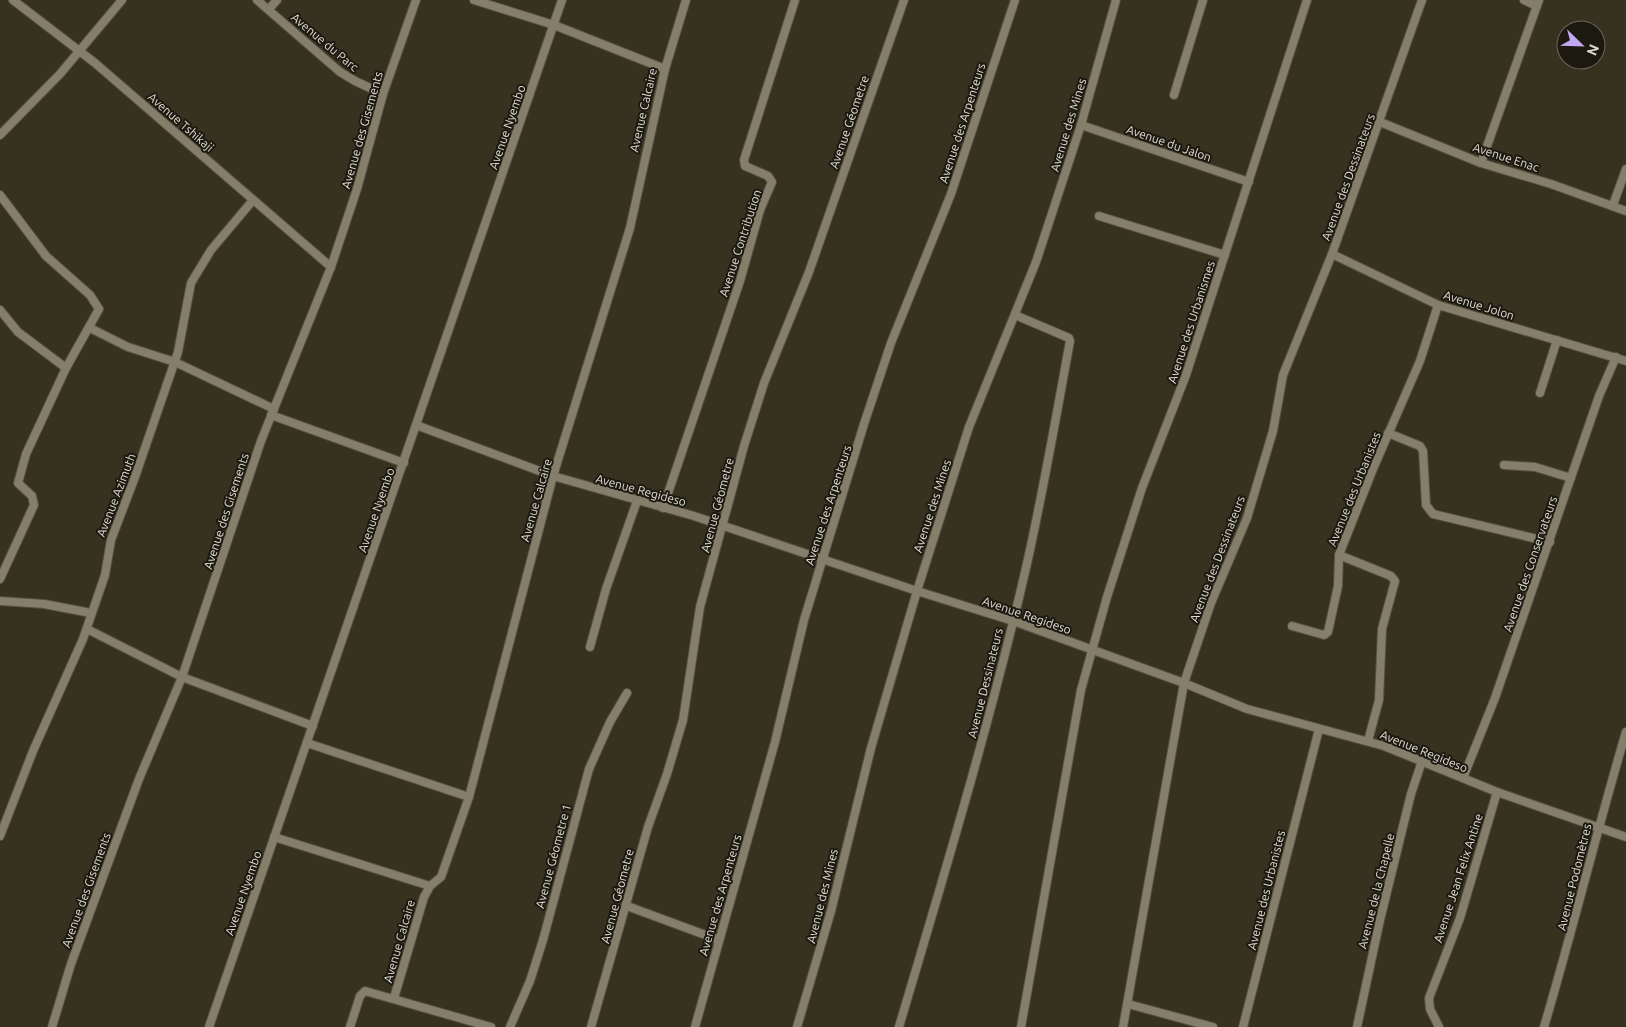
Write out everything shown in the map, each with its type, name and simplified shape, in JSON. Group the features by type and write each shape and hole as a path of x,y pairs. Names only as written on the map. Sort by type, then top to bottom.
{"street":[{"name":"Avenue Tshikaji","path":"13,0 80,50 331,266"},
{"path":"0,135 80,50 122,0"},
{"name":"Avenue du Parc","path":"257,0 340,72 383,94"},
{"path":"269,10 277,0"},
{"name":"Avenue des Gisements","path":"52,1027 66,980 132,797 182,676 273,412 331,266 357,189 383,94 416,0"},
{"path":"474,0 554,24 664,69"},
{"name":"Avenue Nyembo","path":"209,1027 562,0"},
{"name":"Avenue Calcaire","path":"394,998 424,897 430,886 441,877 469,797 553,476 630,228 664,69 686,0"},
{"name":"Avenue Contribution","path":"663,508 740,281 760,210 772,182 771,178 746,166 744,160 795,0"},
{"name":"Avenue Géometre","path":"591,1027 648,827 667,774 683,720 688,699 697,622 744,446 764,383 809,272 904,0"},
{"name":"Avenue des Arpenteurs","path":"695,1027 775,742 804,620 874,393 951,194 1015,0"},
{"name":"Avenue des Mines","path":"797,1027 831,912 871,748 917,591 969,427 1036,262 1081,125 1116,0"},
{"path":"1174,95 1203,0"},
{"name":"Avenue des Urbanismes","path":"1092,650 1142,488 1186,375 1307,0"},
{"name":"Avenue des Dessinateurs","path":"1123,1027 1184,683 1211,603 1247,518 1273,431 1284,375 1332,254 1422,0"},
{"path":"1481,163 1538,3 1524,0"},
{"name":"Avenue Enac","path":"1380,122 1481,163 1626,210"},
{"name":"Avenue du Jalon","path":"1081,125 1249,182"},
{"path":"1613,205 1626,170"},
{"path":"0,194 46,256 78,283 98,305 98,311 90,328 66,368 26,454 18,477 19,485 32,496 34,505 0,579"},
{"name":"Avenue Azimuth","path":"0,836 38,740 87,629 105,575 108,547 175,362 188,293 195,276 211,250 254,200"},
{"path":"1099,216 1225,255"},
{"name":"Avenue Jolon","path":"1332,254 1438,305 1626,361"},
{"name":"Avenue des Urbanistes","path":"1368,741 1379,700 1382,629 1395,581 1391,576 1339,555 1388,433 1420,361 1438,305"},
{"path":"0,310 18,332 66,368"},
{"name":"Avenue Dessinateurs","path":"899,1027 965,807 1013,621 1048,466 1070,341 1062,333 1015,314"},
{"path":"90,328 128,347 175,362 273,412 404,464"},
{"path":"1540,394 1557,340"},
{"name":"Avenue des Conservateurs","path":"1463,778 1495,698 1550,542 1598,396 1616,357"},
{"name":"Avenue Regideso","path":"416,425 553,476 724,525 822,560 1013,621 1184,683 1229,703 1368,741 1497,792 1626,837"},
{"path":"1388,433 1420,446 1424,451 1426,505 1433,514 1550,542"},
{"path":"1504,465 1535,467 1571,478"},
{"path":"590,647 606,589 636,501"},
{"path":"1292,626 1324,635 1328,632 1338,586 1339,555"},
{"path":"0,601 44,604 91,614"},
{"path":"87,629 182,676 313,726"},
{"path":"1021,1027 1078,709 1092,650"},
{"name":"Avenue Géometre 1","path":"510,1027 530,981 543,940 589,769 610,722 627,694"},
{"name":"Avenue des Urbanistes","path":"1243,1027 1319,729"},
{"name":"Avenue Podomètres","path":"1544,1027 1598,827 1626,732"},
{"path":"307,743 469,797"},
{"name":"Avenue de la Chapelle","path":"1357,1027 1380,920 1411,794 1422,761"},
{"name":"Avenue Jean Felix Antine","path":"1440,1027 1430,1009 1429,998 1460,918 1497,792"},
{"path":"274,837 430,886"},
{"path":"627,906 719,940"},
{"path":"350,1027 362,992 367,991 491,1027"},
{"path":"1128,1004 1213,1027"}]}
